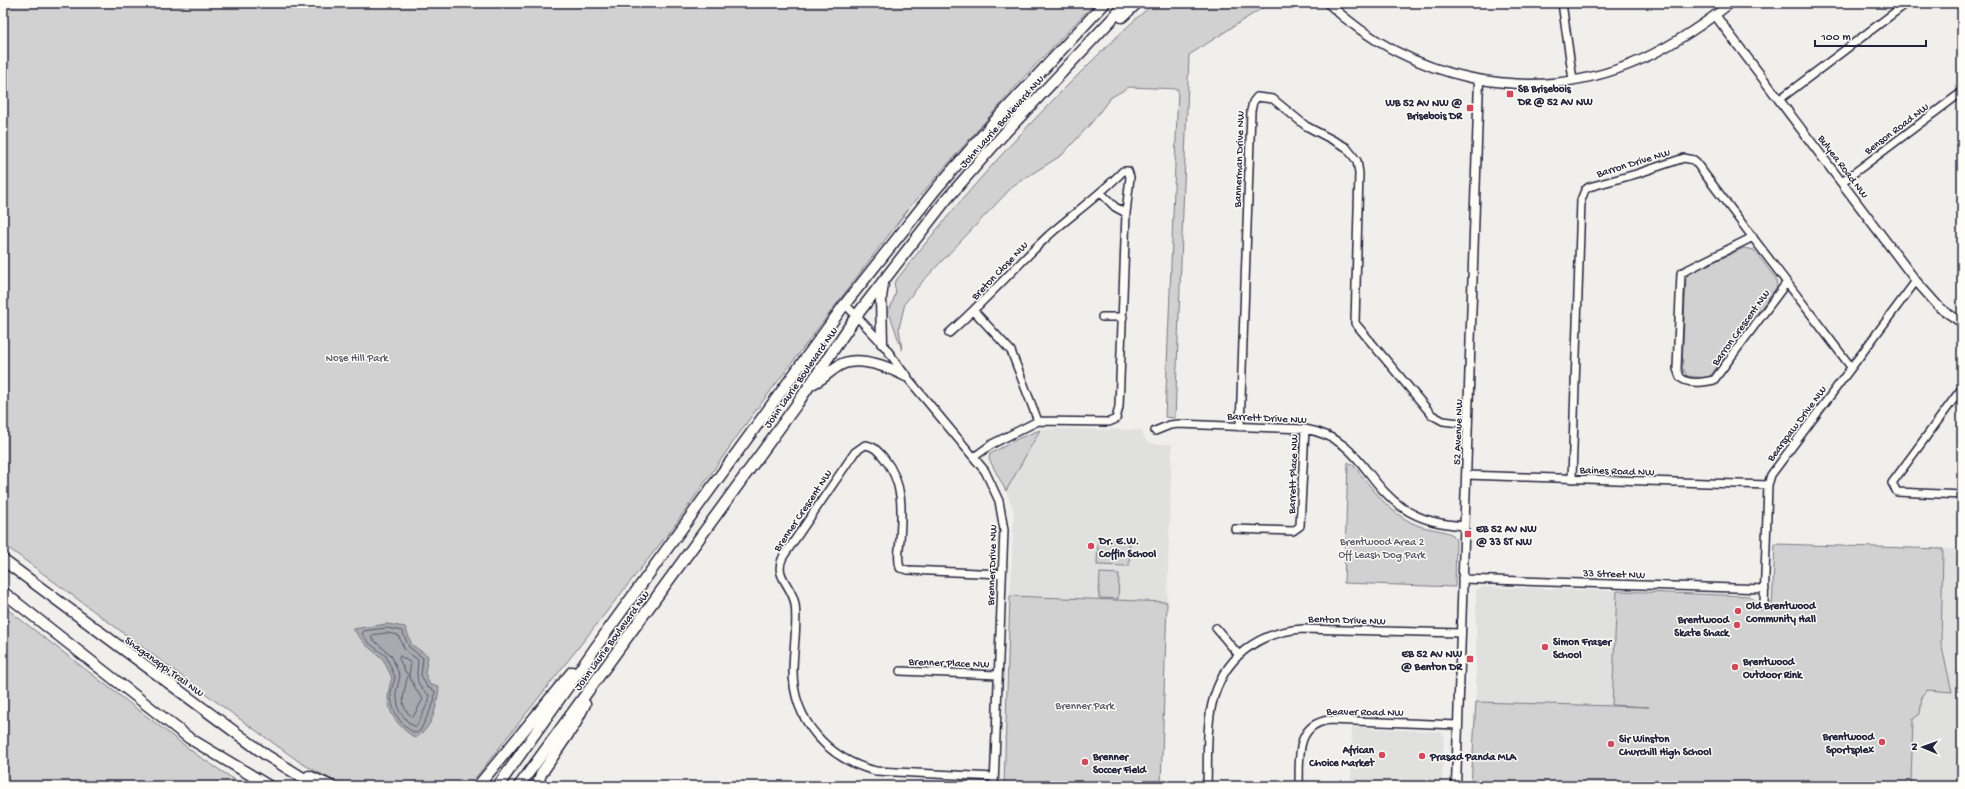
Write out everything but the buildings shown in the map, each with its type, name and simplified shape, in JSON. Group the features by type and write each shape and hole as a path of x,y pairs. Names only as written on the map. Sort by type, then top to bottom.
{"main road":[{"name":"John Laurie Boulevard NW","path":"498,786 608,630 845,304 937,188 992,123 1105,3"},
{"name":"John Laurie Boulevard NW","path":"519,786 809,385 857,315 951,195 1002,136 1127,3"},
{"path":"1092,41 1137,3"},
{"path":"882,343 881,298 883,282"},
{"path":"809,385 820,381 841,364 855,362 889,368 906,376"},
{"name":"Shaganappi Trail NW","path":"3,560 266,755 316,786"},
{"path":"3,592 189,738 269,786"},
{"path":"478,786 545,702 608,630"},
{"path":"537,786 541,774 575,724 597,680"},
{"path":"289,770 311,777 331,786"}],"street":[{"path":"1328,3 1350,22 1394,51 1445,72 1479,80 1524,84 1573,80 1598,75 1630,65 1685,37 1731,3"},
{"path":"1562,3 1573,80"},
{"path":"1780,99 1907,3"},
{"name":"Bulyea Road NW","path":"1715,15 1780,99 1916,281 1940,308 1962,323"},
{"name":"52 Avenue NW","path":"1456,786 1479,80"},
{"name":"Benson Road NW","path":"1842,182 1962,92"},
{"name":"Bannerman Drive NW","path":"1240,427 1251,111 1253,102 1257,97 1273,99 1306,126 1346,147 1353,154 1359,173 1355,323 1432,415 1443,421 1468,424"},
{"name":"Barron Drive NW","path":"1572,479 1581,200 1585,190 1589,187 1689,158 1698,163 1852,367"},
{"name":"Breton Close NW","path":"974,457 992,444 1038,421 1109,422 1116,419 1119,407 1126,213 1130,177 1128,171 1123,172 1101,193 1050,234 974,311 1011,351 1038,421"},
{"path":"1101,193 1115,207 1126,213"},
{"name":"Barron Crescent NW","path":"1753,237 1681,273 1677,369 1680,377 1686,381 1707,382 1714,380 1787,282"},
{"name":"Bearspaw Drive NW","path":"1764,605 1768,485 1771,475 1916,281"},
{"name":"Brenner Drive NW","path":"845,304 882,343 906,376 974,457 994,487 1001,507 1004,530 994,786"},
{"path":"949,333 974,311"},
{"path":"1102,317 1123,317"},
{"path":"1962,388 1892,482 1897,492 1962,495"},
{"name":"Barrett Drive NW","path":"1155,431 1170,425 1305,429 1322,433 1345,446 1389,496 1409,512 1427,520 1464,526"},
{"name":"Barrett Place NW","path":"1235,530 1293,531 1300,526 1305,429"},
{"name":"Brenner Crescent NW","path":"994,777 876,771 852,763 832,751 824,744 806,722 797,697 793,672 795,602 780,573 779,567 784,557 855,452 865,445 876,449 894,472 899,486 902,507 899,559 900,568 908,570 1002,574"},
{"name":"Baines Road NW","path":"1466,475 1768,485"},
{"name":"33 Street NW","path":"1462,579 1765,589"},
{"path":"1216,628 1238,654"},
{"name":"Benton Drive NW","path":"1207,786 1212,704 1221,679 1238,654 1270,635 1286,630 1303,628 1461,633"},
{"name":"Brenner Place NW","path":"900,671 998,675"},
{"name":"Beaver Road NW","path":"1299,786 1302,740 1309,729 1318,722 1329,720 1458,724"}],"shaded area":[{"name":"Dr. E.W. Coffin School","path":"1040,430 1141,430 1146,441 1154,444 1172,444 1167,602 1010,596 1014,512 1006,491"},
{"path":"1943,549 1962,550 1962,786 1754,786 1911,783 1913,719 1920,714 1922,695 1927,690 1952,691 1941,643"},
{"path":"1484,587 1617,591 1612,705 1749,710 1473,786 1476,702 1476,590"},
{"path":"1352,727 1441,732 1444,736 1442,786 1351,786"}],"green space":[{"name":"Nose Hill Park","path":"3,3 1095,3 1025,76 910,207 750,418 675,525 469,786 343,786 301,763 3,544"},
{"path":"1154,3 1270,3 1189,55 1175,418 1165,417 1178,89 1129,87 1110,98 1093,121 1062,155 1014,185 922,282 905,303 899,328 902,350 889,312 896,292 894,283 961,200 1009,147 1100,53"},
{"path":"1744,248 1754,250 1776,279 1777,287 1711,375 1706,378 1687,376 1682,366 1686,278 1689,273"},
{"path":"1040,430 1006,491 989,459 990,454 1019,438"},
{"name":"Brentwood Area 2 Off Leash Dog Park","path":"1348,462 1354,466 1382,500 1398,514 1417,525 1453,535 1456,540 1455,587 1344,583"},
{"path":"1098,540 1130,541 1129,566 1097,565"},
{"path":"1775,544 1943,549 1941,643 1952,692 1927,690 1922,695 1920,714 1913,719 1911,782 1913,782 1913,786 1471,786 1476,702 1649,707 1612,705 1617,591 1749,596 1756,601 1756,606 1772,606"},
{"path":"1100,573 1119,574 1118,599 1099,598"},
{"name":"Brenner Park","path":"1010,596 1167,602 1161,786 1004,786"},
{"path":"3,606 197,755 244,786 3,786"}],"water":[{"path":"387,624 405,627 412,645 428,656 425,673 430,685 439,686 437,701 430,723 421,734 415,738 400,726 391,712 388,697 392,678 383,659 366,645 353,629"}],"place":[{"name":"SB Brisebois DR @ 52 AV NW","path":"1510,94"},
{"name":"WB 52 AV NW @ Brisebois DR","path":"1470,108"},
{"name":"EB 52 AV NW @ 33 ST NW","path":"1468,534"},
{"name":"Dr. E.W. Coffin School","path":"1091,546"},
{"name":"Old Brentwood Community Hall","path":"1738,611"},
{"name":"Brentwood Skate Shack","path":"1737,625"},
{"name":"Simon Fraser School","path":"1545,647"},
{"name":"EB 52 AV NW @ Benton DR","path":"1470,659"},
{"name":"Brentwood Outdoor Rink","path":"1735,667"},
{"name":"Brentwood Sportsplex","path":"1882,742"},
{"name":"Sir Winston Churchill High School","path":"1611,744"},
{"name":"African Choice Market","path":"1382,755"},
{"name":"Prasad Panda MLA","path":"1422,756"},
{"name":"Brenner Soccer Field","path":"1085,762"}]}
